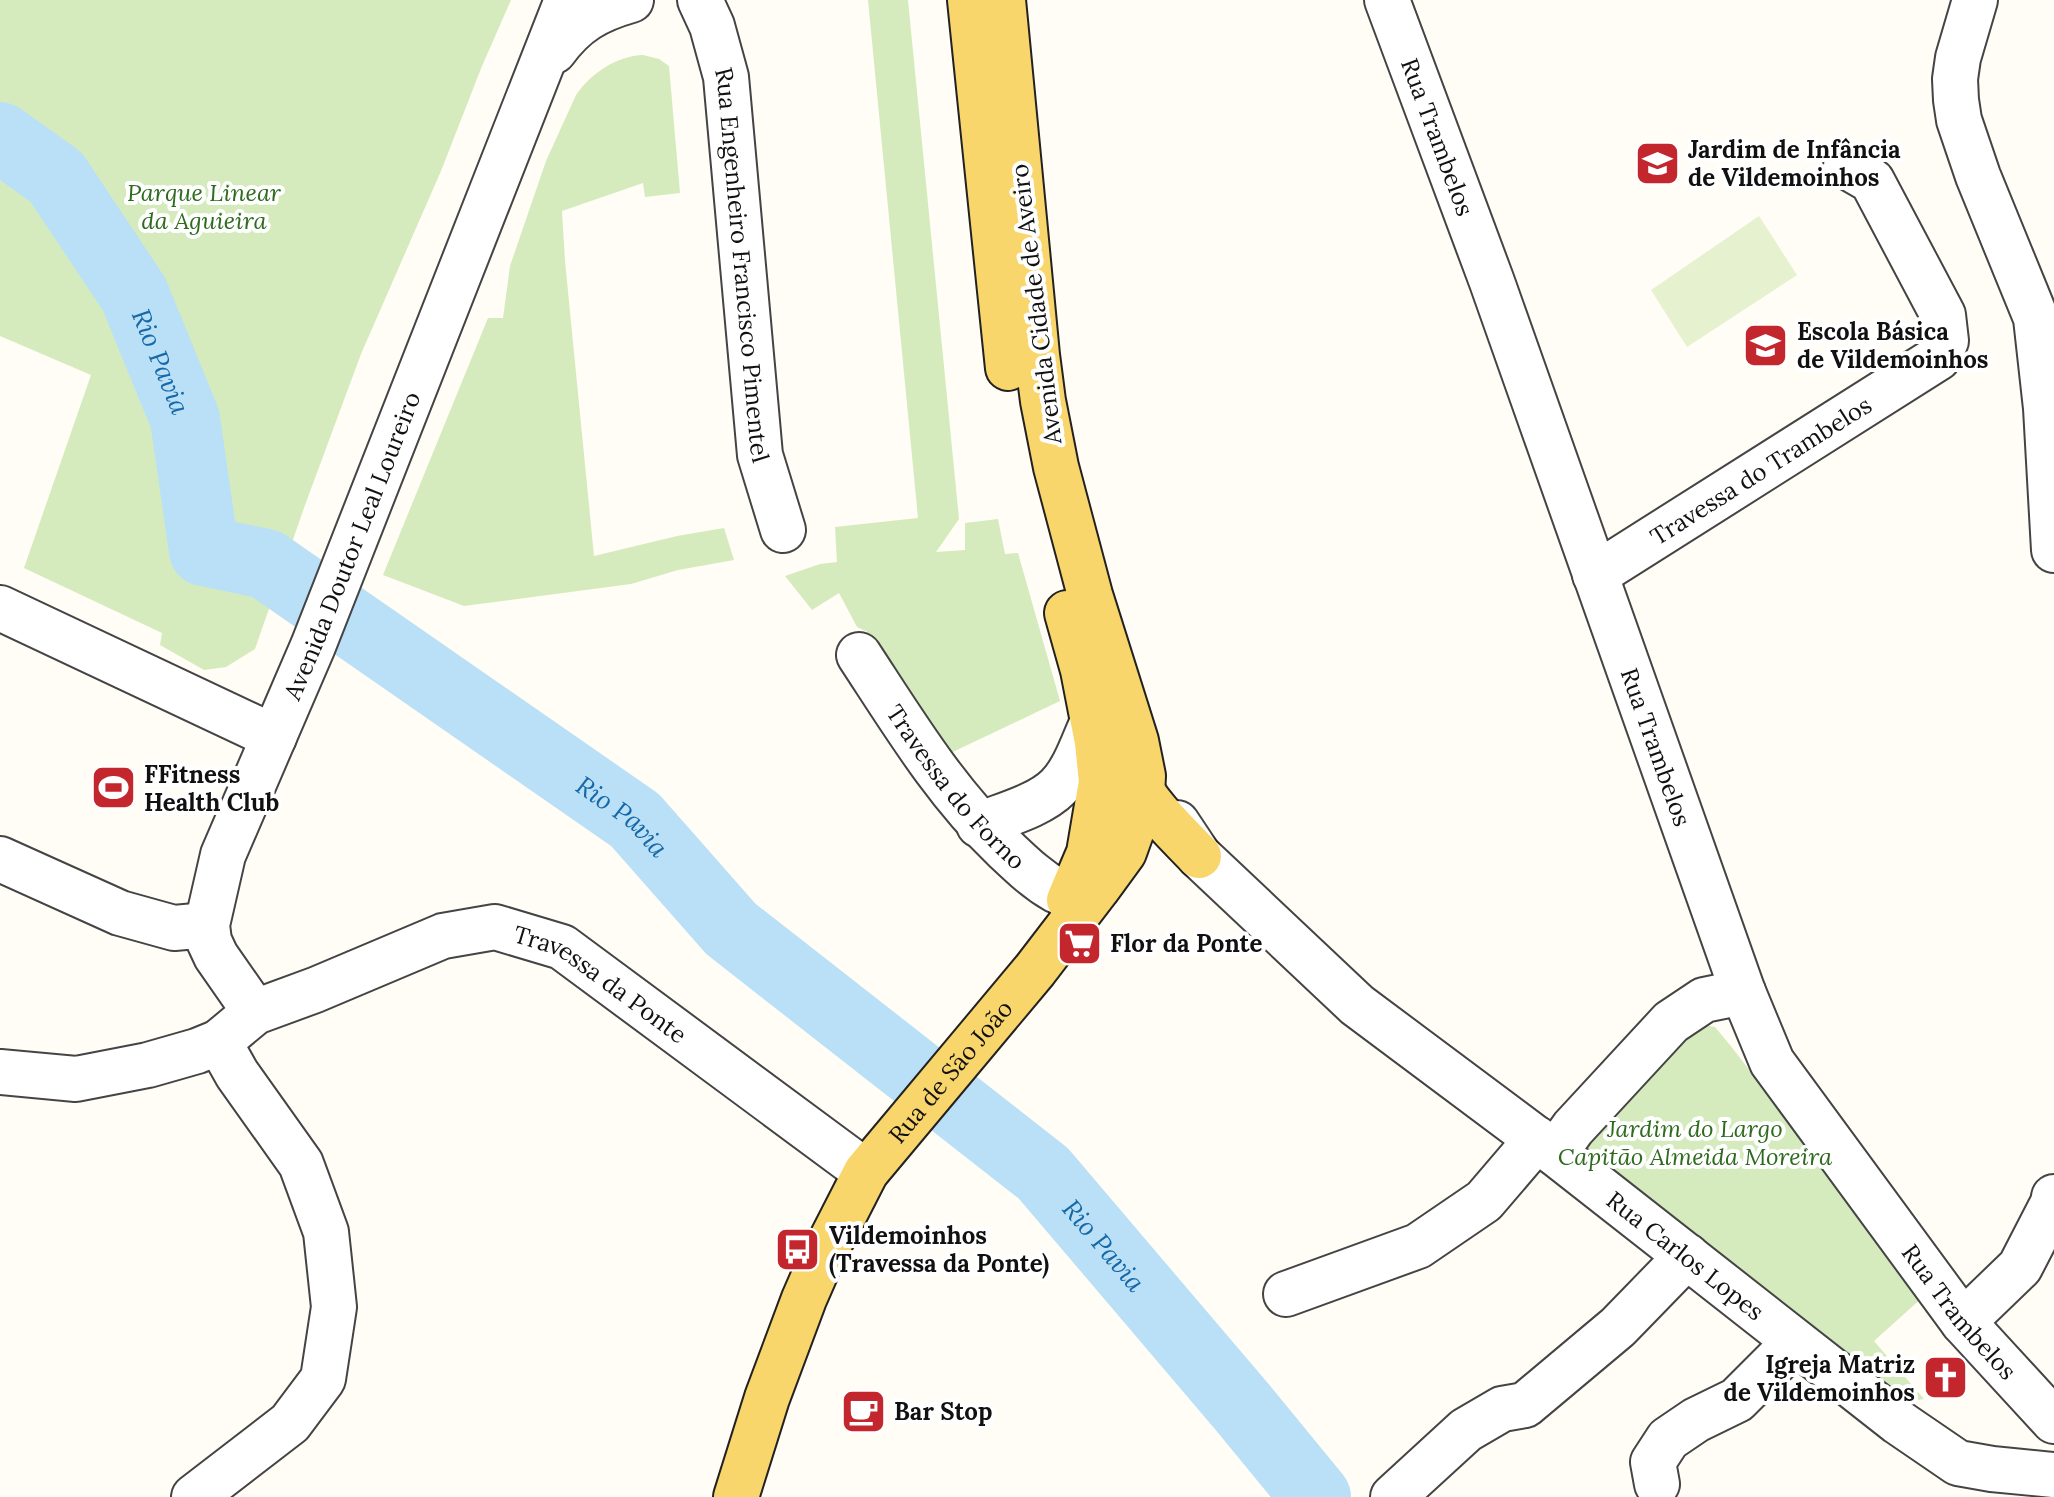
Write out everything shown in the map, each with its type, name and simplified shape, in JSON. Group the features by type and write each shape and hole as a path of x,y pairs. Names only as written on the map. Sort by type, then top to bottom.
{"main road":[{"name":"Avenida Cidade de Aveiro","path":"970,0 1005,343 1016,419 1083,670 1101,782 1089,853 1035,970"},
{"name":"Avenida Cidade de Aveiro","path":"1003,0 1043,401 1056,467 1090,595 1136,741 1143,776 1138,813 1124,852 1035,970"},
{"name":"Avenida Cidade de Aveiro","path":"1083,670 1142,794 1199,856"},
{"path":"1035,970 1142,862 1157,855 1199,856"},
{"name":"Rua de São João","path":"736,1497 767,1398 804,1299 821,1260 875,1161 1035,970"}],"street":[{"name":"Avenida Doutor Leal Loureiro","path":"207,925 223,855 313,646 567,0"},
{"name":"Avenida Doutor Leal Loureiro","path":"539,73 564,37 588,16 631,0"},
{"name":"Rua Engenheiro Francisco Pimentel","path":"700,0 712,26 726,77 760,455 783,530"},
{"name":"Rua Trambelos","path":"1387,0 1492,282 1743,992 1772,1062 1963,1322 2054,1421"},
{"path":"1975,0 1958,58 1956,100 1959,120 1978,176 2036,318 2046,408 2054,550"},
{"name":"Travessa do Trambelos","path":"1595,575 1938,358 1946,341 1943,315 1872,181 1846,166"},
{"path":"0,608 274,737"},
{"name":"Travessa do Forno","path":"859,655 934,769 979,825 1037,880 1057,891 1076,885"},
{"path":"979,825 1043,799 1058,787 1070,772 1093,721"},
{"name":"Avenida Cidade de Aveiro","path":"1136,741 1162,796 1199,856"},
{"path":"1029,872 1043,799"},
{"name":"Rua Carlos Lopes","path":"1199,856 1357,1005 1546,1146 1898,1422 1948,1458 1970,1467 1977,1483 2054,1475"},
{"path":"0,859 120,913 174,928 207,925 209,941 216,956 255,1012"},
{"name":"Travessa da Ponte","path":"219,1042 255,1012 443,936 495,927 562,947 875,1161"},
{"path":"1286,1294 1418,1246 1484,1201 1546,1146 1573,1128 1671,1022 1704,1000 1743,992"},
{"path":"0,1072 76,1079 148,1065 219,1042 237,1074 301,1164 326,1232 334,1307 323,1379 290,1423 194,1497"},
{"path":"1963,1322 2020,1267 2054,1197"},
{"path":"1393,1497 1466,1430 1502,1409 1525,1405 1618,1327 1687,1256"},
{"path":"1657,1484 1653,1462 1668,1439 1696,1420 1737,1400 1795,1342"}],"green space":[{"name":"Parque Linear da Aguieira","path":"0,0 511,0 361,354 255,649 226,667 204,670 160,645 162,633 24,568 91,375 0,336"},
{"path":"868,0 908,0 959,519 936,552 965,550 965,523 998,519 1005,554 1018,553 1060,701 940,758 885,671 866,631 857,627 839,593 812,610 785,576 820,564 837,562 835,527 918,518"},
{"path":"643,55 659,59 669,66 680,193 645,197 643,183 562,211 594,556 724,528 734,560 678,570 631,584 464,606 383,575 488,318 503,318 510,266 546,161 576,95 605,67"},
{"path":"1759,216 1797,275 1687,347 1651,290"},
{"name":"Jardim do Largo Capitão Almeida Moreira","path":"1699,1024 1715,1027 1730,1045 1924,1296 1874,1341 1924,1399 1905,1402 1580,1160 1582,1133"}],"waterway":[{"name":"Rio Pavia","path":"0,137 56,177 134,294 185,419 204,551 266,564 635,820 731,929 1043,1173 1316,1497"}],"place":[{"name":"Jardim de Infância de Vildemoinhos","path":"1657,163"},
{"name":"Escola Básica de Vildemoinhos","path":"1766,345"},
{"name":"FFitness Health Club","path":"113,788"},
{"name":"Flor da Ponte","path":"1079,943"},
{"name":"Vildemoinhos (Travessa da Ponte)","path":"798,1249"},
{"name":"Igreja Matriz de Vildemoinhos","path":"1946,1378"},
{"name":"Bar Stop","path":"863,1411"}]}
